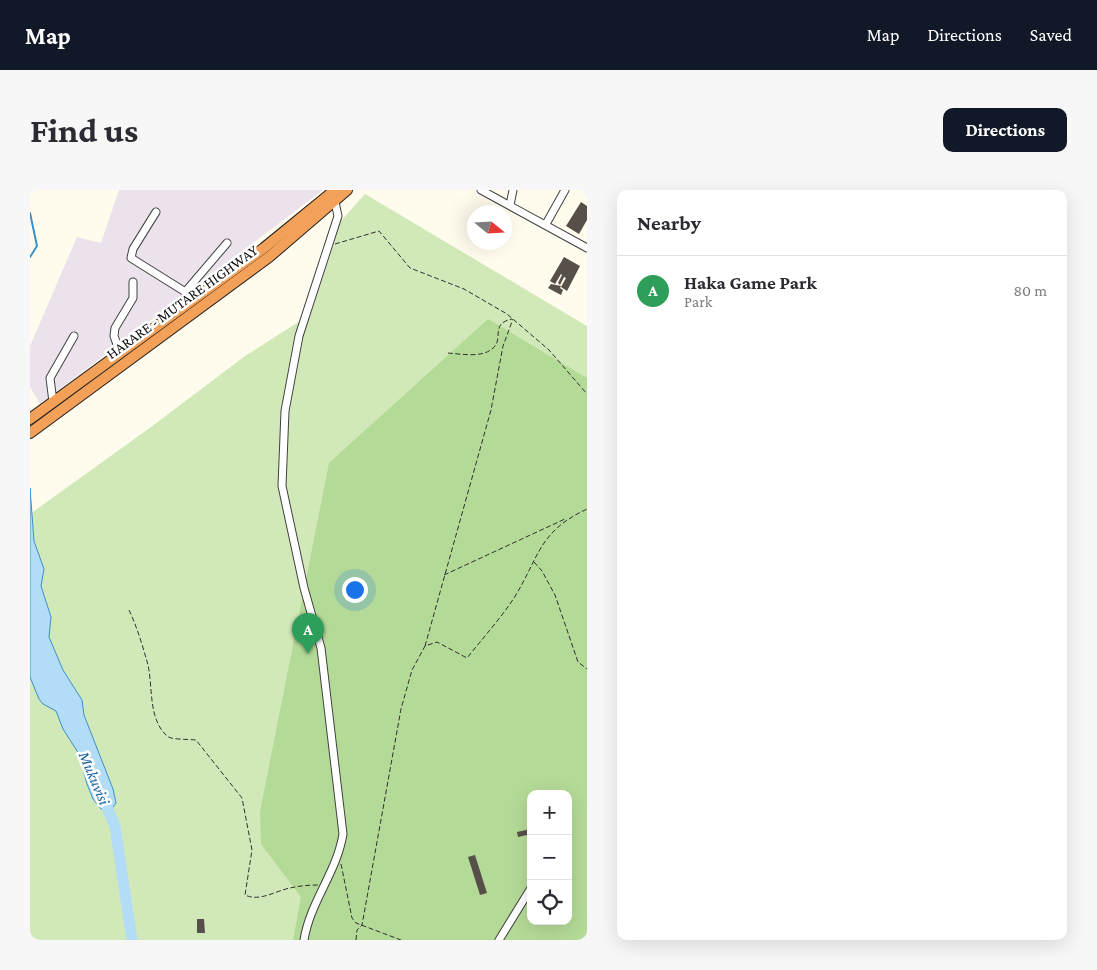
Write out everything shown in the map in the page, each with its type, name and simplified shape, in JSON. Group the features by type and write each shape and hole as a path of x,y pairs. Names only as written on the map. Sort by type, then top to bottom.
{"highway":[{"name":"HARARE - MUTARE HIGHWAY","path":"30,419 286,231 335,190"},
{"name":"HARARE - MUTARE HIGHWAY","path":"30,433 240,279 335,202 347,190"}],"lane":[{"path":"481,190 510,205 513,190"},
{"path":"546,224 565,190"},
{"path":"304,940 308,924 324,885 340,855 343,834 320,648 304,588 282,486 285,411 297,345 338,216 335,202"},
{"path":"512,206 587,248"},
{"path":"156,212 133,249 132,258 195,298"},
{"path":"186,291 227,243"},
{"path":"120,353 114,336 116,328 133,298 133,282"},
{"path":"53,402 50,378 74,336"},
{"path":"499,940 527,894"}],"path":[{"path":"329,247 379,231 410,268 464,289 512,319 549,350 587,394"},
{"path":"448,353 466,355 488,352 496,344 500,324 512,319"},
{"path":"356,940 357,930 362,925 401,709 412,670 425,646 487,427 502,346 512,319"},
{"path":"444,575 587,509"},
{"path":"425,646 437,642 467,658 512,599 551,532 568,518"},
{"path":"533,561 542,571 555,595 578,662 587,669"},
{"path":"129,610 147,663 154,710 161,727 167,736 172,739 185,738 196,740 242,798 252,850 245,895 250,897 264,896 288,888 324,885"},
{"path":"340,855 350,912 356,923 401,940"}],"shaded area":[{"path":"119,190 323,190 40,404 30,387 30,346 77,237 101,243"}],"green space":[{"path":"365,194 587,326 587,940 30,940 30,514 151,427 245,356 311,314 341,221"},
{"path":"488,319 587,378 587,940 293,940 301,897 261,844 260,812 329,463"}],"water":[{"path":"30,488 34,541 44,569 41,586 51,617 49,637 63,670 82,700 84,715 113,789 116,803 110,811 101,809 93,799 79,754 63,729 56,711 43,704 39,699 30,677"}],"building":[{"path":"581,202 587,206 587,220 579,234 566,226"},
{"path":"564,257 580,266 567,291 561,287 566,278 564,277 560,285 558,283 561,274 555,284 550,281"},
{"path":"551,284 561,286 560,288 563,290 561,295 548,288"},
{"path":"527,830 527,835 518,837 517,832"},
{"path":"475,855 487,893 480,895 468,857"},
{"path":"197,919 204,919 205,933 197,933"}],"waterway":[{"name":"Mukuvisi","path":"30,213 37,246 30,257"},
{"name":"Mukuvisi","path":"103,798 115,826 132,940"}],"place":[{"name":"Haka Game Park","path":"308,654"}]}
